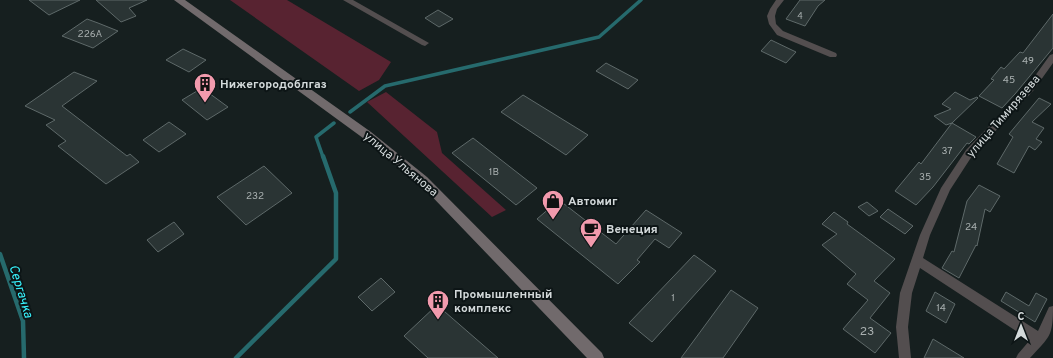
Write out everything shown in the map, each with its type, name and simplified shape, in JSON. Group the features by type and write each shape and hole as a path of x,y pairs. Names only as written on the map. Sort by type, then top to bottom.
{"main road":[{"name":"улица Ульянова","path":"179,0 367,135 423,180 597,358"}],"street":[{"path":"347,0 425,44"},
{"path":"780,0 770,13 770,20 774,27 780,32 833,55"},
{"name":"улица Тимирязева","path":"905,358 902,327 906,294 925,235 946,188 965,158 1030,88 1053,56"},
{"path":"917,260 1040,339"},
{"path":"1022,358 1046,332 1053,311"}],"shaded area":[{"path":"230,0 287,0 391,62 379,80 359,91"},
{"path":"386,92 437,132 442,153 506,210 492,217 367,102"}],"building":[{"path":"29,0 80,0 49,15"},
{"path":"96,0 147,0 129,8 136,16 121,22"},
{"path":"800,0 825,0 818,6 805,26 786,19"},
{"path":"438,10 453,19 439,27 425,18"},
{"path":"1053,14 1053,48 1015,94 1002,108 979,96 994,80 991,79 1001,67 1004,69 1020,52 1023,53"},
{"path":"87,19 118,31 93,48 62,36"},
{"path":"771,40 796,52 786,63 761,51"},
{"path":"183,49 206,60 189,72 166,60"},
{"path":"606,63 638,80 628,89 596,71"},
{"path":"74,72 97,81 62,106 127,156 130,154 139,162 106,184 58,146 66,141 46,125 55,120 25,106"},
{"name":"Нижегородоблгаз","path":"202,88 228,107 207,120 182,100"},
{"path":"955,92 970,100 977,97 978,98 952,123 946,125 934,116 951,109 942,104"},
{"path":"523,95 588,135 566,155 501,112"},
{"path":"1039,98 1051,104 1032,122 1044,128 1036,139 1042,142 1035,150 1029,146 1014,173 997,164 1013,137 1009,134"},
{"path":"169,122 186,134 159,152 143,140"},
{"path":"952,123 976,137 969,144 967,143 933,187 916,205 895,191 919,162 921,164"},
{"path":"473,138 537,188 516,205 452,153"},
{"path":"264,166 292,193 246,225 217,197"},
{"path":"979,185 1000,196 990,212 985,209 977,246 976,245 959,278 942,268 952,251 954,252 967,201"},
{"path":"559,200 616,244 646,210 682,233 669,248 655,239 637,260 640,262 618,284 537,219"},
{"path":"867,202 878,211 869,216 858,207"},
{"path":"888,209 913,226 905,234 880,217"},
{"path":"834,212 848,222 847,224 895,259 874,281 890,293 870,318 891,333 875,353 843,329 868,300 847,284 856,274 822,245 837,234 822,224"},
{"path":"174,222 184,234 158,252 147,240"},
{"path":"694,255 716,271 652,342 629,323"},
{"path":"381,278 395,292 372,311 358,297"},
{"path":"731,290 758,308 723,358 681,358"},
{"path":"935,292 955,304 946,323 926,311"},
{"path":"1006,292 1029,306 1036,293 1047,299 1035,322 1001,301"},
{"name":"Промышленный комплекс","path":"437,305 498,358 428,358 404,336"},
{"path":"933,339 964,358 924,358"}],"waterway":[{"path":"350,112 385,86 599,37 641,0"},
{"path":"323,157 316,137 334,123"},
{"path":"236,358 336,259 336,193 323,156"},
{"name":"Сергачка","path":"0,254 23,321 24,358"}],"place":[{"name":"Нижегородоблгаз","path":"205,104"},
{"name":"Автомиг","path":"553,220"},
{"name":"Венеция","path":"591,248"},
{"name":"Промышленный комплекс","path":"438,320"}]}
